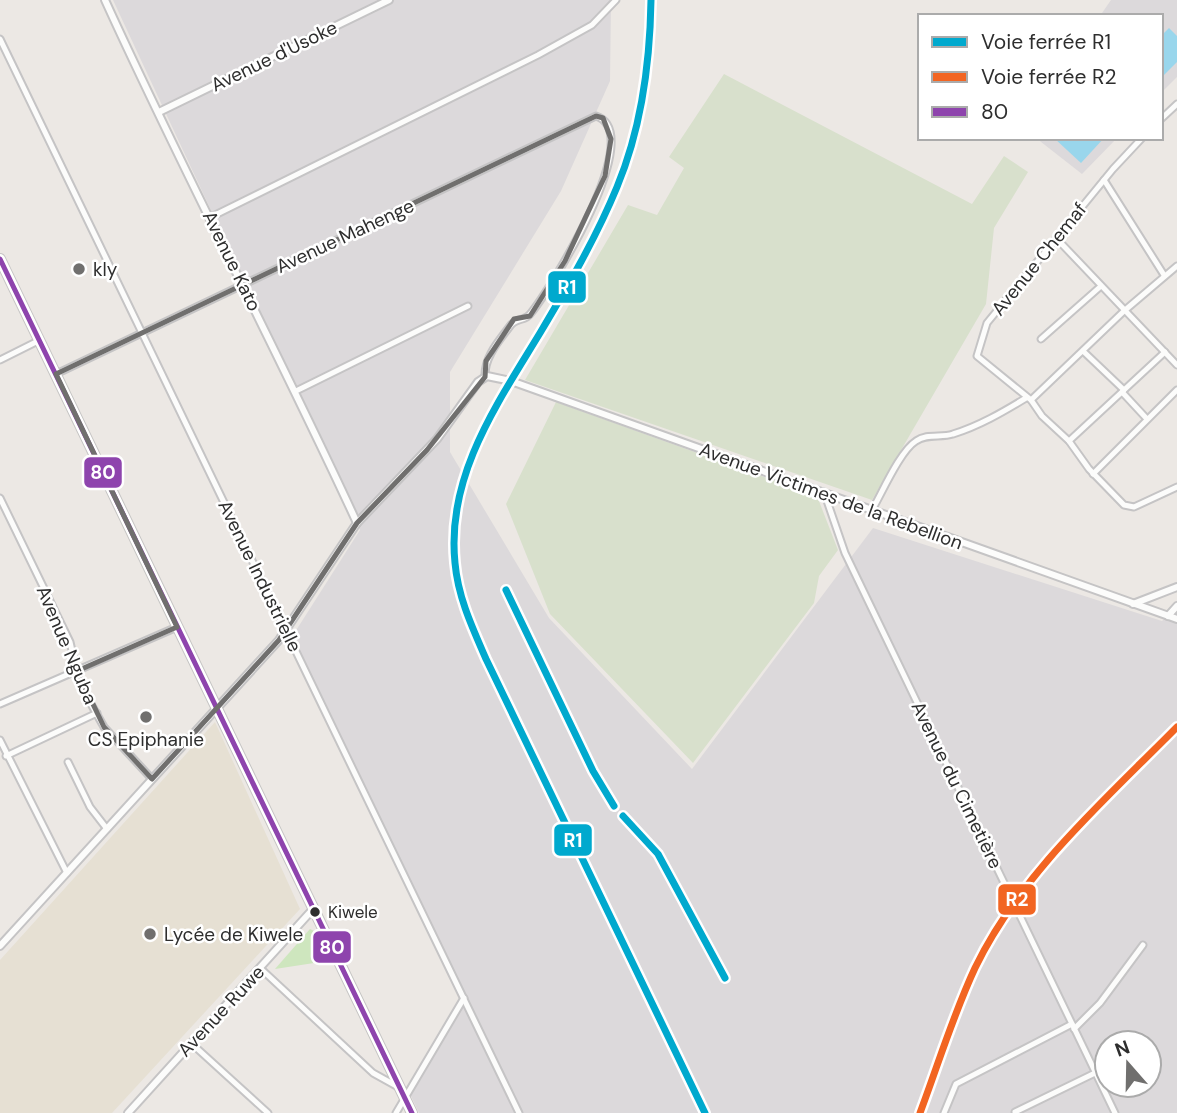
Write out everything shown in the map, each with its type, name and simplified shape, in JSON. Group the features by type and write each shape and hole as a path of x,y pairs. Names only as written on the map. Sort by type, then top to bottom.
{"highway":[{"path":"0,259 412,1113"}],"street":[{"name":"Avenue Kato","path":"106,0 296,391 357,523"},
{"name":"Avenue d'Usoke","path":"159,112 389,0"},
{"path":"211,217 538,55 592,25 616,0"},
{"name":"Avenue Industrielle","path":"0,39 519,1113"},
{"name":"Avenue Mahenge","path":"56,374 596,116 603,118 611,130 610,155 600,191 565,261 540,302 527,319 514,321 486,361 485,377"},
{"name":"Avenue Chemaf","path":"1140,140 987,323 977,356 1029,399 1042,416 1069,441 1093,474 1129,507 1167,494 1177,487"},
{"path":"1104,180 1164,275"},
{"path":"1057,239 1177,365"},
{"path":"872,510 913,442 923,437 946,436 963,431 1029,399 1177,266"},
{"path":"1041,339 1101,286"},
{"path":"296,391 468,306"},
{"path":"0,360 40,340"},
{"path":"1083,351 1147,419"},
{"path":"1069,441 1165,352"},
{"path":"0,946 286,631 357,523 432,444 475,385 485,377"},
{"name":"Avenue Victimes de la Rebellion","path":"485,377 511,381 1177,619"},
{"path":"1093,474 1177,390"},
{"name":"Avenue du Cimetière","path":"824,492 845,553 1093,1067"},
{"name":"Avenue Nguba","path":"0,498 70,642 77,671 96,713 104,727 152,779"},
{"path":"1132,604 1177,587"},
{"path":"1167,616 1177,606"},
{"path":"0,704 177,627"},
{"path":"6,756 96,713"},
{"path":"1,743 67,873"},
{"path":"68,762 90,807 107,829"},
{"name":"Avenue Ruwe","path":"128,1113 314,908"},
{"path":"944,1113 953,1087 1073,1027 1100,1003 1143,945"},
{"path":"260,968 373,1073 400,1088"},
{"path":"396,1113 464,998"},
{"path":"191,1043 268,1113"},
{"path":"1015,1112 1093,1074"}],"highlighted area":[{"path":"596,116 603,118 611,139 605,176 565,261 530,316 514,319 486,361 485,377 427,450 357,523 279,640 152,779 104,727 77,671 177,627 56,374"}],"shaded area":[{"path":"113,0 611,0 610,81 561,191 450,372 450,452 549,618 692,769 873,528 1162,621 1177,606 1177,1113 419,1113 410,1094 463,999 288,643 360,530"},
{"path":"1111,0 1177,0 1177,77 1163,91 1163,14 1101,14"},
{"path":"1039,140 1115,140 1082,174"},
{"name":"Lycée de Kiwele","path":"215,722 300,909 112,1113 0,1113 0,960"}],"green space":[{"path":"724,74 972,204 1004,156 1028,172 994,228 986,304 872,500 525,380 628,205 657,215 684,168 669,157"},
{"path":"556,402 817,496 838,550 819,576 814,603 693,763 550,614 506,504"},
{"path":"310,929 314,931 327,961 275,969"}],"water":[{"path":"1169,28 1177,36 1177,62 1163,76 1163,34"},
{"path":"1056,140 1102,140 1081,163"}],"railway":[{"path":"506,590 593,771 614,806"},
{"path":"920,1113 960,1004 994,933 1016,901 1066,840 1177,727"},
{"path":"623,816 658,854 725,978"}],"rail line":[{"name":"R1","path":"651,0 643,95 626,164 581,262 507,387 478,442 458,500 454,531 455,563 462,600 486,659 705,1113"},
{"name":"R1","path":"506,590 593,771 614,806"},
{"name":"R2","path":"920,1113 960,1004 994,933 1016,901 1066,840 1177,727"},
{"name":"R1","path":"623,816 658,854 725,978"}],"transit line":[{"name":"80","path":"0,259 412,1113"}],"place":[{"name":"kly","path":"79,269"},
{"name":"CS Epiphanie","path":"146,717"},
{"name":"Kiwele","path":"315,912"},
{"name":"Lycée de Kiwele","path":"150,934"}]}
